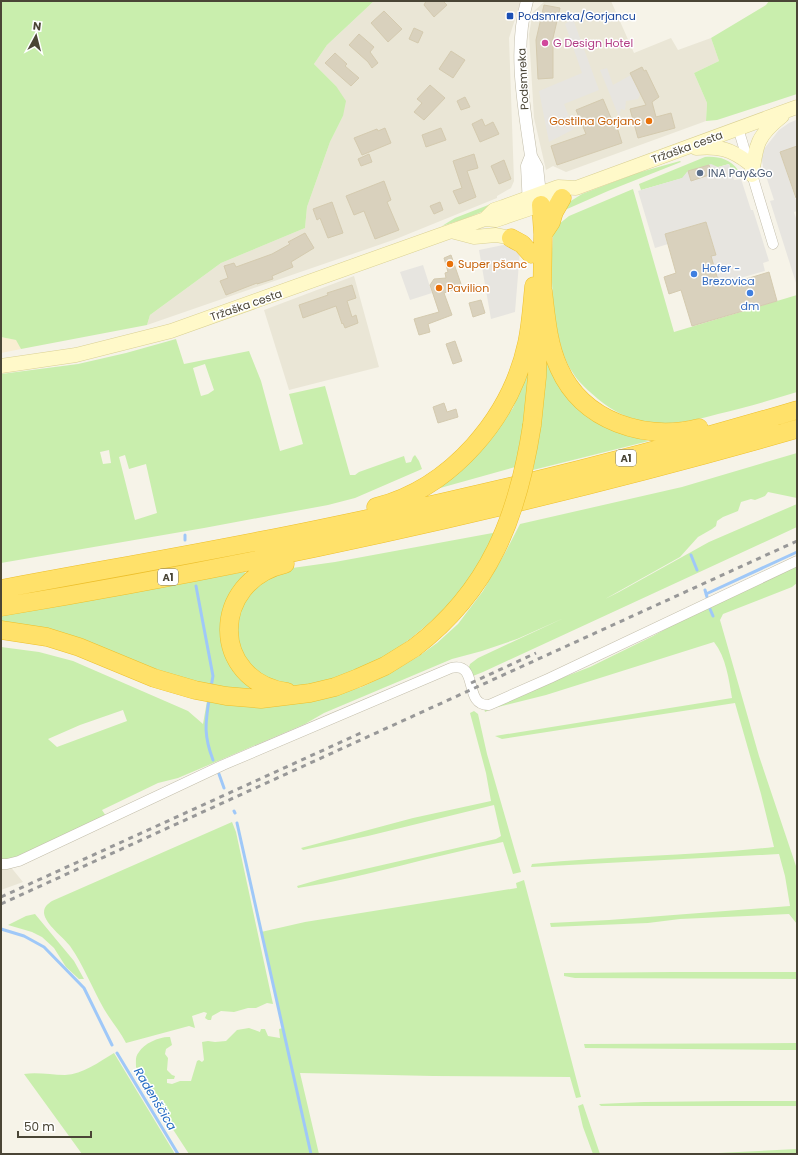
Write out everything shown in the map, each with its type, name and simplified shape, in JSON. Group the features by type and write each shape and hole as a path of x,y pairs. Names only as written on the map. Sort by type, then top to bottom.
{"highway":[{"path":"543,234 551,222 554,212 569,193"},
{"path":"319,529 335,517 383,505 417,491 448,470 474,445 493,422 517,377 530,332 538,288 543,234 535,201"},
{"path":"535,201 531,254 550,338 560,370 572,388 590,408 628,427 655,433 689,431 743,417 768,419"},
{"path":"511,238 522,244 531,254"},
{"path":"1,630 47,637 79,647 154,678 208,693 261,699 310,693 335,687 385,666 414,648 437,630 461,605 494,555 508,524 518,492 532,425 537,377 539,325 538,288"},
{"name":"A1","path":"1,589 172,558 319,529 420,507 684,443 797,410"},
{"name":"A1","path":"1,607 178,575 423,526 559,494 731,449 797,429"},
{"path":"310,693 276,690 257,682 250,676 242,668 232,650 230,639 230,618 237,597 246,585 258,575 276,566 314,557 335,544"}],"main road":[{"name":"Tržaška cesta","path":"1,366 76,356 171,331 485,219 496,220 535,201 569,193 680,149 793,108"},
{"path":"751,169 759,139 766,130 793,108"},
{"path":"680,149 719,148 733,152 751,169"},
{"path":"450,231 474,237 496,235 511,238"}],"street":[{"name":"Podsmreka","path":"528,2 522,28 521,58 524,105 531,156 527,166 535,201"},
{"path":"738,128 773,244"},
{"path":"4,864 19,861 223,765 457,666 465,670 468,675 474,697 477,701 480,703 489,704 550,678 797,561"}],"shaded area":[{"path":"374,1 521,1 509,38 514,181 511,188 497,196 497,198 396,239 147,325 150,315 221,263 305,228 307,207 330,142 343,116 336,86 314,64 327,45"},
{"path":"545,1 611,1 634,53 671,38 678,50 711,38 719,61 694,73 707,103 706,121 566,172 553,166 546,170 534,118 529,34 533,12"},
{"path":"573,19 599,90 564,104 574,129 549,142 539,91 582,73 565,24"},
{"path":"607,68 613,85 631,75 640,95 638,99 626,101 625,110 621,109 619,117 600,70"},
{"path":"796,120 797,146 780,152 797,203 797,211 794,212 797,221 797,286 770,201 774,200 763,167 761,154 762,148 764,149 779,130"},
{"path":"711,164 718,167 729,164 734,180 741,179 751,210 753,210 769,261 763,263 765,271 719,284 711,256 716,254 706,222 665,234 668,244 655,248 638,191 682,178 687,172"},
{"path":"508,244 520,251 515,312 491,319 479,250"},
{"path":"423,265 432,293 410,300 400,272"},
{"path":"354,276 379,367 289,390 264,310"},
{"path":"1,337 17,340 21,349 1,353"},
{"path":"1,859 5,860 23,882 1,890"}],"green space":[{"path":"1,1 374,1 327,45 314,64 336,86 346,101 343,116 330,142 307,207 305,228 221,263 150,315 147,325 21,349 16,340 1,337"},
{"path":"769,1 797,1 797,94 717,120 706,121 707,103 694,73 719,61 711,38 766,5"},
{"path":"705,157 723,159 731,163 738,170 732,172 729,164 688,171 683,178 641,190 639,184"},
{"path":"680,161 681,162 558,213 566,204 582,194 637,173"},
{"path":"633,189 674,332 797,295 797,392 748,407 683,422 656,423 627,417 615,411 598,399 578,380 566,359 560,342 556,323 552,283 552,244 554,228 569,216"},
{"path":"496,202 499,205 442,226 455,218"},
{"path":"176,339 184,364 249,351 261,381 280,451 303,444 289,394 325,386 350,475 355,475 359,472 404,456 406,463 411,462 415,455 422,469 355,498 328,505 1,563 1,374 78,364 126,353","holes":["205,364 214,390 201,396 193,368","109,450 111,463 103,464 100,452","125,455 129,469 146,464 157,513 135,520 119,457"]},
{"path":"545,348 600,424 625,435 649,441 533,470 541,420"},
{"path":"531,362 519,466 433,490 499,427 513,408"},
{"path":"797,453 797,498 768,492 765,496 755,500 751,499 741,502 738,511 717,521 716,526 698,537 680,557 605,599 709,542 797,504 797,527 483,672 473,676 469,667 470,664 478,658 564,618 517,639 452,659 324,713 305,724 178,778 158,783 102,810 106,816 17,857 5,860 1,859 1,647 39,652 73,661 188,711 203,724 207,701 334,694 362,687 389,674 437,643 458,624 483,591 520,524 682,487","holes":["123,710 127,721 57,747 48,739 80,725"]},
{"path":"498,532 467,583 441,613 410,639 383,658 330,681 290,686 259,676 238,647 235,628 239,608 249,592 278,570 335,562"},
{"path":"797,564 797,583 792,587 723,614 720,620 759,756 797,869 797,924 789,914 680,919 648,923 551,927 550,923 790,906 785,876 779,854 531,867 532,864 562,861 774,847 761,794 735,703 502,739 495,736 732,698 724,662 714,642 546,695 494,708 485,712 484,708 590,667 653,636 707,606"},
{"path":"244,572 246,573 246,576 225,627 260,693 195,682 156,669 79,639 1,623 1,614"},
{"path":"474,711 478,714 487,754 521,872 513,874 503,842 349,878 298,888 297,886 321,879 496,839 501,836 494,805 368,836 303,850 301,848 413,818 491,801 486,773 470,713"},
{"path":"232,822 236,832 273,1004 267,1003 256,1008 248,1008 234,1012 221,1011 212,1016 211,1020 205,1018 207,1013 204,1012 192,1016 195,1028 189,1026 126,1043 104,1009 84,969 70,946 45,917 45,907 52,901"},
{"path":"524,880 581,1097 576,1098 570,1077 300,1073 319,1154 189,1154 161,1111 136,1067 137,1055 141,1049 149,1043 162,1038 170,1037 172,1045 166,1049 165,1054 168,1058 167,1070 175,1076 174,1079 167,1079 167,1083 172,1084 180,1081 191,1081 197,1061 199,1060 202,1062 204,1060 202,1042 226,1041 237,1030 249,1028 260,1032 261,1029 265,1029 268,1036 280,1038 279,1029 283,1028 261,932 305,922 517,888 516,883"},
{"path":"35,914 74,961 84,979 79,979 66,967 54,948 42,937 32,932 8,925 26,916"},
{"path":"797,972 797,979 575,978 564,976 564,973"},
{"path":"797,1043 797,1050 585,1048 584,1044"},
{"path":"114,1053 175,1154 82,1154 24,1074 72,1074 91,1067"},
{"path":"797,1101 797,1106 601,1106 599,1104 644,1102"},
{"path":"583,1104 600,1154 593,1154 583,1127 578,1106"},
{"path":"797,1149 797,1154 698,1154"}],"building":[{"path":"426,1 443,1 447,5 434,17 424,5"},
{"name":"G Design Hotel","path":"544,5 560,8 553,38 553,78 538,79 536,40"},
{"path":"384,11 402,29 388,42 371,23"},
{"path":"414,28 423,32 418,43 409,39"},
{"path":"359,34 374,47 370,52 378,63 372,68 368,62 349,45"},
{"path":"451,51 465,60 453,78 439,69"},
{"path":"335,53 347,64 345,66 359,78 351,86 325,63"},
{"path":"642,67 644,71 646,70 659,97 652,102 656,117 671,113 675,128 638,138 630,109 646,105 630,73"},
{"path":"430,85 445,98 424,120 414,112 422,103 417,99"},
{"path":"465,97 470,107 461,110 457,101"},
{"path":"603,99 614,125 616,124 622,143 557,165 551,146 586,134 576,110"},
{"path":"482,119 485,126 493,122 499,134 480,142 472,124"},
{"path":"385,128 391,143 362,155 354,138 377,129 378,131"},
{"path":"441,128 446,140 426,147 422,135"},
{"path":"797,146 797,198 796,198 780,152"},
{"path":"369,154 372,162 361,166 358,159"},
{"path":"474,154 478,168 467,171 476,197 459,204 453,191 462,188 453,161"},
{"path":"504,160 511,179 499,184 491,166"},
{"name":"INA Pay&Go","path":"709,165 712,174 691,181 688,171"},
{"path":"384,181 391,200 387,202 399,230 375,239 364,211 354,215 346,196"},
{"path":"332,202 343,233 328,238 320,218 317,220 313,209"},
{"path":"440,202 443,210 434,214 430,206"},
{"name":"Hofer - Brezovica","path":"706,222 716,255 711,256 720,287 769,272 777,301 692,326 681,290 669,294 664,277 676,273 665,234"},
{"path":"305,233 314,248 291,262 293,267 272,276 273,279 257,283 226,295 220,281 228,278 224,266 234,263 236,267 272,254 290,244 288,242"},
{"path":"451,255 462,287 444,293 452,315 428,324 430,332 419,335 414,319 439,312 430,285 434,279 446,278 445,273 448,272 444,258"},
{"path":"352,285 356,298 347,301 352,317 356,315 358,323 345,328 343,323 342,324 336,306 303,318 299,305 328,295 327,293"},
{"path":"481,300 485,313 473,317 469,303"},
{"path":"455,341 462,361 453,364 446,344"},
{"path":"444,403 447,412 456,409 458,417 438,423 433,407"}],"waterway":[{"path":"185,535 185,540"},
{"path":"706,594 797,552"},
{"path":"691,555 697,570"},
{"path":"196,586 213,676 211,687"},
{"path":"705,590 707,597"},
{"path":"710,609 713,616"},
{"path":"209,700 206,730 208,744 213,760"},
{"path":"219,774 224,788"},
{"path":"237,823 311,1154"},
{"name":"Radenščica","path":"1,929 24,936 44,947 84,988 112,1045"},
{"name":"Radenščica","path":"117,1053 178,1154"}],"railway":[{"path":"1,904 797,541"},
{"path":"471,683 536,653"},
{"path":"1,897 363,732"}],"place":[{"name":"Podsmreka/Gorjancu","path":"510,16"},
{"name":"G Design Hotel","path":"545,43"},
{"name":"Gostilna Gorjanc","path":"649,121"},
{"name":"INA Pay&Go","path":"700,173"},
{"name":"Super pšanc","path":"450,264"},
{"name":"Hofer - Brezovica","path":"694,274"},
{"name":"Pavilion","path":"439,288"},
{"name":"dm","path":"750,293"}]}
